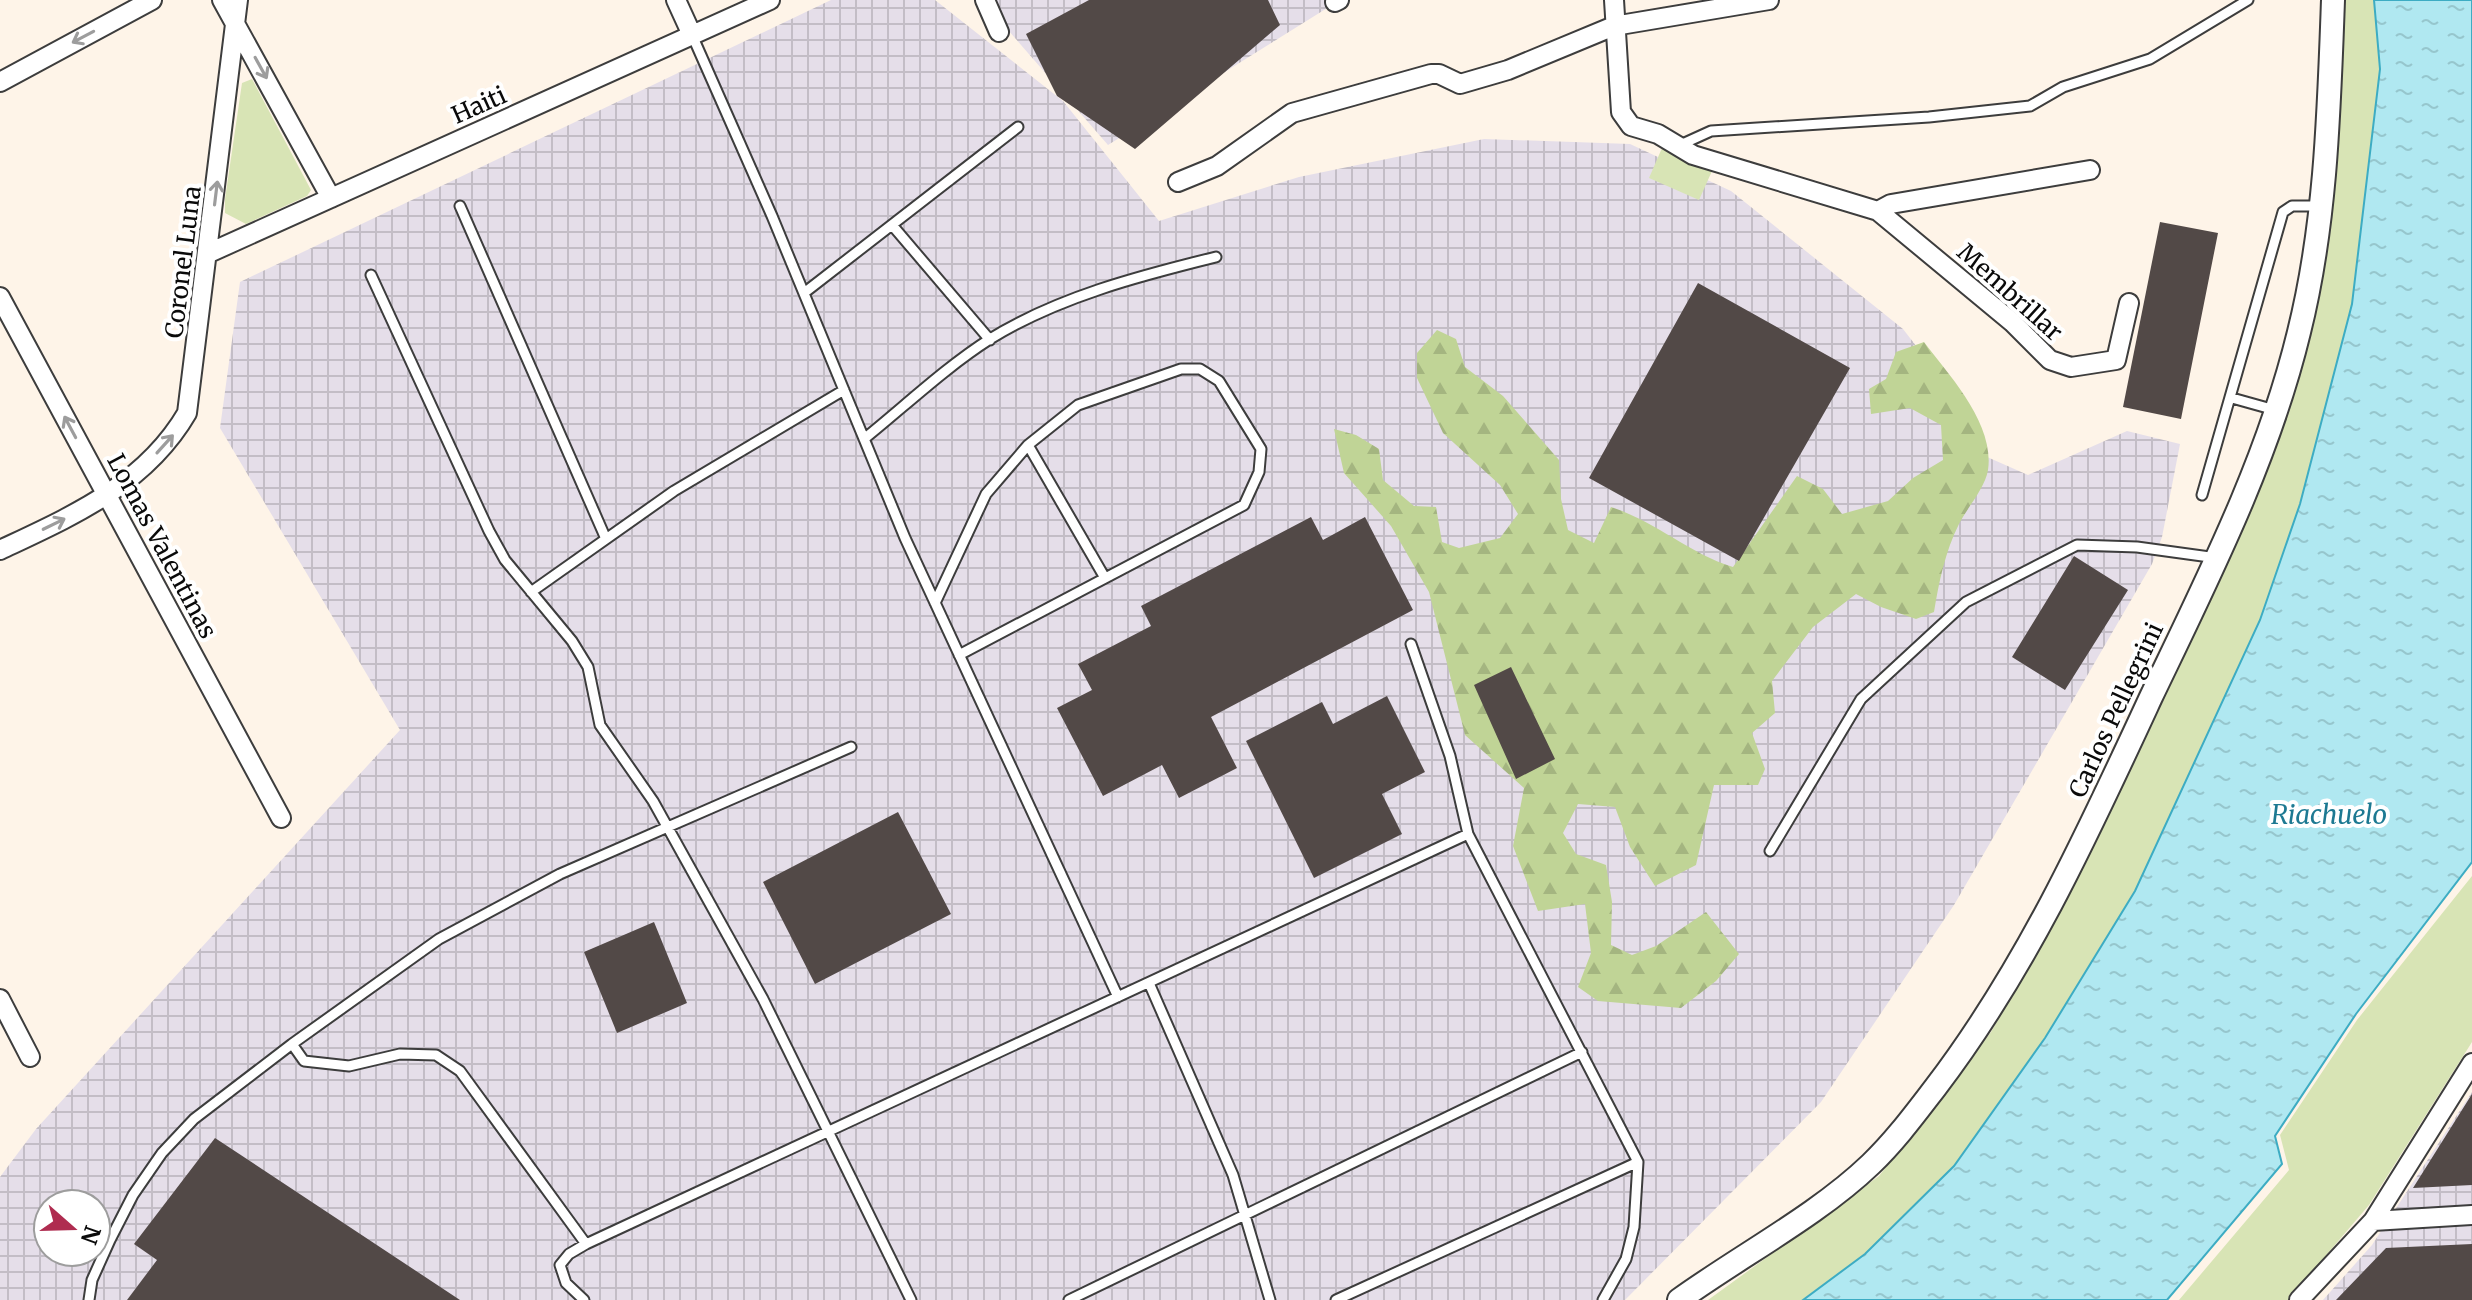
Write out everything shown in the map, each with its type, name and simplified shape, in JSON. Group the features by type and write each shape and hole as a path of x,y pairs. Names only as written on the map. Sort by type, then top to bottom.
{"street":[{"path":"0,82 152,0"},
{"path":"222,0 331,198"},
{"name":"Coronel Luna","path":"0,550 107,496 162,449 187,413 238,0"},
{"path":"676,0 692,35"},
{"name":"Haiti","path":"209,253 770,0"},
{"path":"985,0 999,32"},
{"path":"1614,0 1625,121 1720,164 1878,211 1891,204 2090,170"},
{"path":"1178,182 1217,166 1292,113 1431,74 1439,74 1460,84 1508,70 1614,26 1769,0"},
{"name":"Carlos Pellegrini","path":"1679,1300 1869,1166 1958,1057 2017,970 2048,912 2217,558 2260,461 2276,411 2302,319 2321,206 2333,0"},
{"name":"Membrillar","path":"1878,211 2012,322 2041,353 2060,365 2071,367 2116,360 2129,303"},
{"name":"Lomas Valentinas","path":"0,297 281,818"},
{"path":"0,999 30,1057"},
{"path":"2299,1300 2373,1221 2472,1063"},
{"path":"2373,1221 2472,1215"}],"lane":[{"path":"1678,147 1711,131 1899,120 2030,106 2063,87 2150,59 2248,0"},
{"path":"692,35 935,603 1118,997"},
{"path":"804,293 1018,127"},
{"path":"460,206 606,539"},
{"path":"2202,495 2283,212 2292,206 2321,206"},
{"path":"892,225 990,340"},
{"path":"864,439 990,340 1052,308 1138,276 1216,257"},
{"path":"371,275 489,531 505,560 572,641 588,667 600,725 668,827 763,999 911,1300"},
{"path":"935,603 986,494 1028,445 1078,405 1181,369 1200,369 1219,381 1261,449 1259,472 1244,505 959,655"},
{"path":"531,592 674,491 844,390"},
{"path":"2232,398 2276,411"},
{"path":"1028,445 1105,578"},
{"path":"1770,851 1861,699 1966,602 2077,545 2137,547 2217,558"},
{"path":"1411,644 1450,756 1468,834 1638,1162 1634,1227 1626,1259 1603,1300"},
{"path":"89,1300 92,1280 110,1240 133,1195 162,1153 194,1119 292,1044 439,939 560,874 851,747"},
{"path":"584,1300 566,1283 560,1265 569,1254 586,1244 1468,834"},
{"path":"1149,983 1233,1175 1270,1300"},
{"path":"292,1044 304,1061 325,1065 349,1066 400,1054 436,1055 460,1071 586,1244"},
{"path":"1069,1300 1582,1052"},
{"path":"1336,1300 1638,1162"}],"shaded area":[{"path":"831,0 935,0 1063,101 1159,221 1299,177 1484,139 1630,144 1731,191 1903,329 1962,405 1969,449 2028,475 2127,431 2180,444 2162,537 2152,564 1954,905 1821,1102 1625,1300 0,1300 0,1177 36,1129 400,730 220,428 240,282"},
{"path":"982,0 1340,0 1108,145"},
{"path":"2472,1092 2472,1300 2323,1300 2372,1245"}],"green space":[{"path":"2344,0 2374,0 2380,69 2352,304 2300,504 2260,620 2135,891 2045,1038 1954,1166 1865,1254 1802,1300 1708,1300 1879,1176 1991,1032 2097,841 2241,521 2294,382"},
{"path":"252,79 311,190 307,196 246,224 225,213 225,199 242,83"},
{"path":"1662,148 1712,171 1699,200 1649,178"},
{"path":"1437,330 1456,339 1465,367 1503,396 1559,460 1561,499 1568,530 1594,543 1611,507 1628,513 1701,554 1733,567 1797,476 1823,489 1842,514 1888,501 1913,478 1943,460 1941,425 1910,408 1871,414 1869,389 1886,379 1896,352 1924,342 1968,401 1984,435 1988,470 1950,545 1934,612 1916,619 1856,594 1813,627 1772,681 1775,713 1752,733 1765,769 1758,785 1714,785 1696,865 1655,886 1630,847 1615,807 1578,804 1563,833 1576,854 1606,865 1612,902 1611,945 1632,955 1656,946 1706,912 1739,954 1716,981 1681,1008 1598,1001 1578,987 1591,953 1585,904 1538,911 1513,846 1524,788 1465,735 1429,592 1391,526 1344,473 1334,429 1356,435 1379,449 1383,480 1414,506 1436,507 1442,542 1459,548 1500,538 1518,514 1500,485 1443,433 1417,378 1417,353"},
{"path":"2472,876 2472,1042 2369,1205 2288,1300 2179,1300 2289,1170 2280,1135 2357,1020"}],"water":[{"name":"Riachuelo","path":"2374,0 2472,0 2472,862 2356,1014 2275,1136 2282,1164 2167,1300 1803,1300 1865,1254 1954,1166 2045,1038 2135,891 2260,620 2300,504 2352,304 2380,69"}],"building":[{"path":"1089,0 1268,0 1280,25 1135,149 1057,96 1026,34"},
{"path":"2160,222 2218,233 2181,419 2123,407"},
{"path":"1698,283 1850,368 1739,561 1589,478"},
{"path":"1311,517 1323,540 1365,517 1413,610 1211,717 1237,768 1179,798 1162,765 1103,796 1057,708 1092,690 1078,664 1151,626 1141,606"},
{"path":"2074,556 2128,590 2065,690 2012,657"},
{"path":"1511,667 1555,759 1516,779 1474,685"},
{"path":"1387,696 1425,772 1382,794 1402,834 1314,878 1246,741 1322,702 1333,724"},
{"path":"898,812 951,914 815,984 763,882"},
{"path":"654,922 687,1003 617,1033 584,952"},
{"path":"2472,1094 2472,1185 2413,1188"},
{"path":"215,1138 460,1300 127,1300 157,1260 134,1244"},
{"path":"2472,1244 2472,1300 2336,1300 2386,1248"}]}
